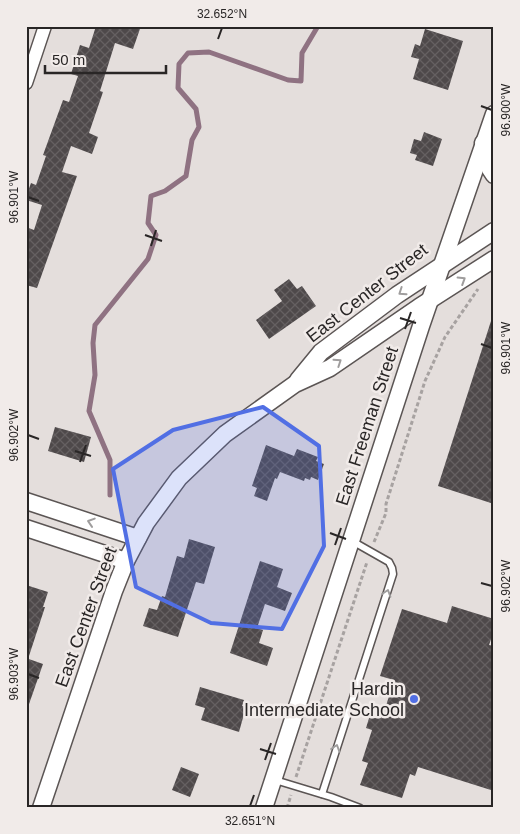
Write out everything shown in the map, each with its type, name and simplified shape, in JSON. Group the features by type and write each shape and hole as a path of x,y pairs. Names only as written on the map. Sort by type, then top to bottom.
{"street":[{"path":"26,83 45,26"},
{"name":"East Center Street","path":"295,384 321,352 442,264 494,114"},
{"path":"483,143 490,169 494,175"},
{"path":"442,264 494,231"},
{"path":"430,300 494,259"},
{"name":"East Freeman Street","path":"264,808 442,264"},
{"name":"East Center Street","path":"41,808 114,591 126,561 152,516 185,472 225,434 295,384 330,368 430,300"},
{"path":"26,501 138,538"},
{"path":"26,528 126,561"}],"lane":[{"path":"322,794 393,574 389,562 351,540"},
{"path":"274,780 322,794 360,808"}],"path":[{"path":"287,808 371,552 386,513 386,504 425,381 445,337 483,282"}],"highlighted area":[{"path":"263,407 319,446 324,546 282,629 211,623 136,587 113,469 173,430"}],"building":[{"path":"96,26 141,26 133,49 115,43 100,91 103,92 89,133 98,137 92,154 71,146 62,172 77,176 37,288 26,285 26,227 34,230 42,205 26,200 26,197 31,183 36,185 46,156 43,155 63,100 69,102 78,76 71,74 80,45 89,48"},
{"path":"425,29 463,41 448,90 413,79 419,59 411,57 415,44 420,46"},
{"path":"424,132 442,139 433,166 415,160 417,155 410,153 414,139 421,141"},
{"path":"289,279 297,289 302,286 316,306 269,339 256,320 282,301 274,290"},
{"path":"491,321 494,321 494,504 438,486"},
{"path":"55,427 91,437 84,462 48,451"},
{"path":"266,445 294,456 297,449 318,457 316,461 324,464 318,480 311,477 310,480 305,478 304,481 280,472 277,479 275,478 267,501 254,496 257,488 252,486"},
{"path":"189,539 215,547 204,584 196,582 178,637 143,626 149,608 157,610 162,596 165,597 177,556 184,558"},
{"path":"260,561 283,569 277,587 292,593 285,611 265,604 257,628 263,630 259,643 273,648 267,666 230,653"},
{"path":"26,585 48,592 29,656 26,655"},
{"path":"452,606 494,619 494,631 489,645 494,646 494,791 418,767 415,776 410,774 402,798 360,785 368,763 362,761 372,730 366,728 373,705 385,709 394,680 380,676 402,609 447,623"},
{"path":"26,658 43,664 28,707 26,706"},
{"path":"200,687 244,700 242,706 246,707 239,732 201,720 205,708 195,705"},
{"path":"181,767 199,774 190,797 172,790"}],"waterway":[{"path":"110,495 110,460 89,411 95,375 93,343 95,325 148,259 156,235 148,223 151,196 165,191 186,176 192,140 199,127 196,109 178,88 179,64 188,53 209,52 288,80 301,81 302,53 318,26"}],"place":[{"name":"Hardin Intermediate School","path":"414,699"}]}
